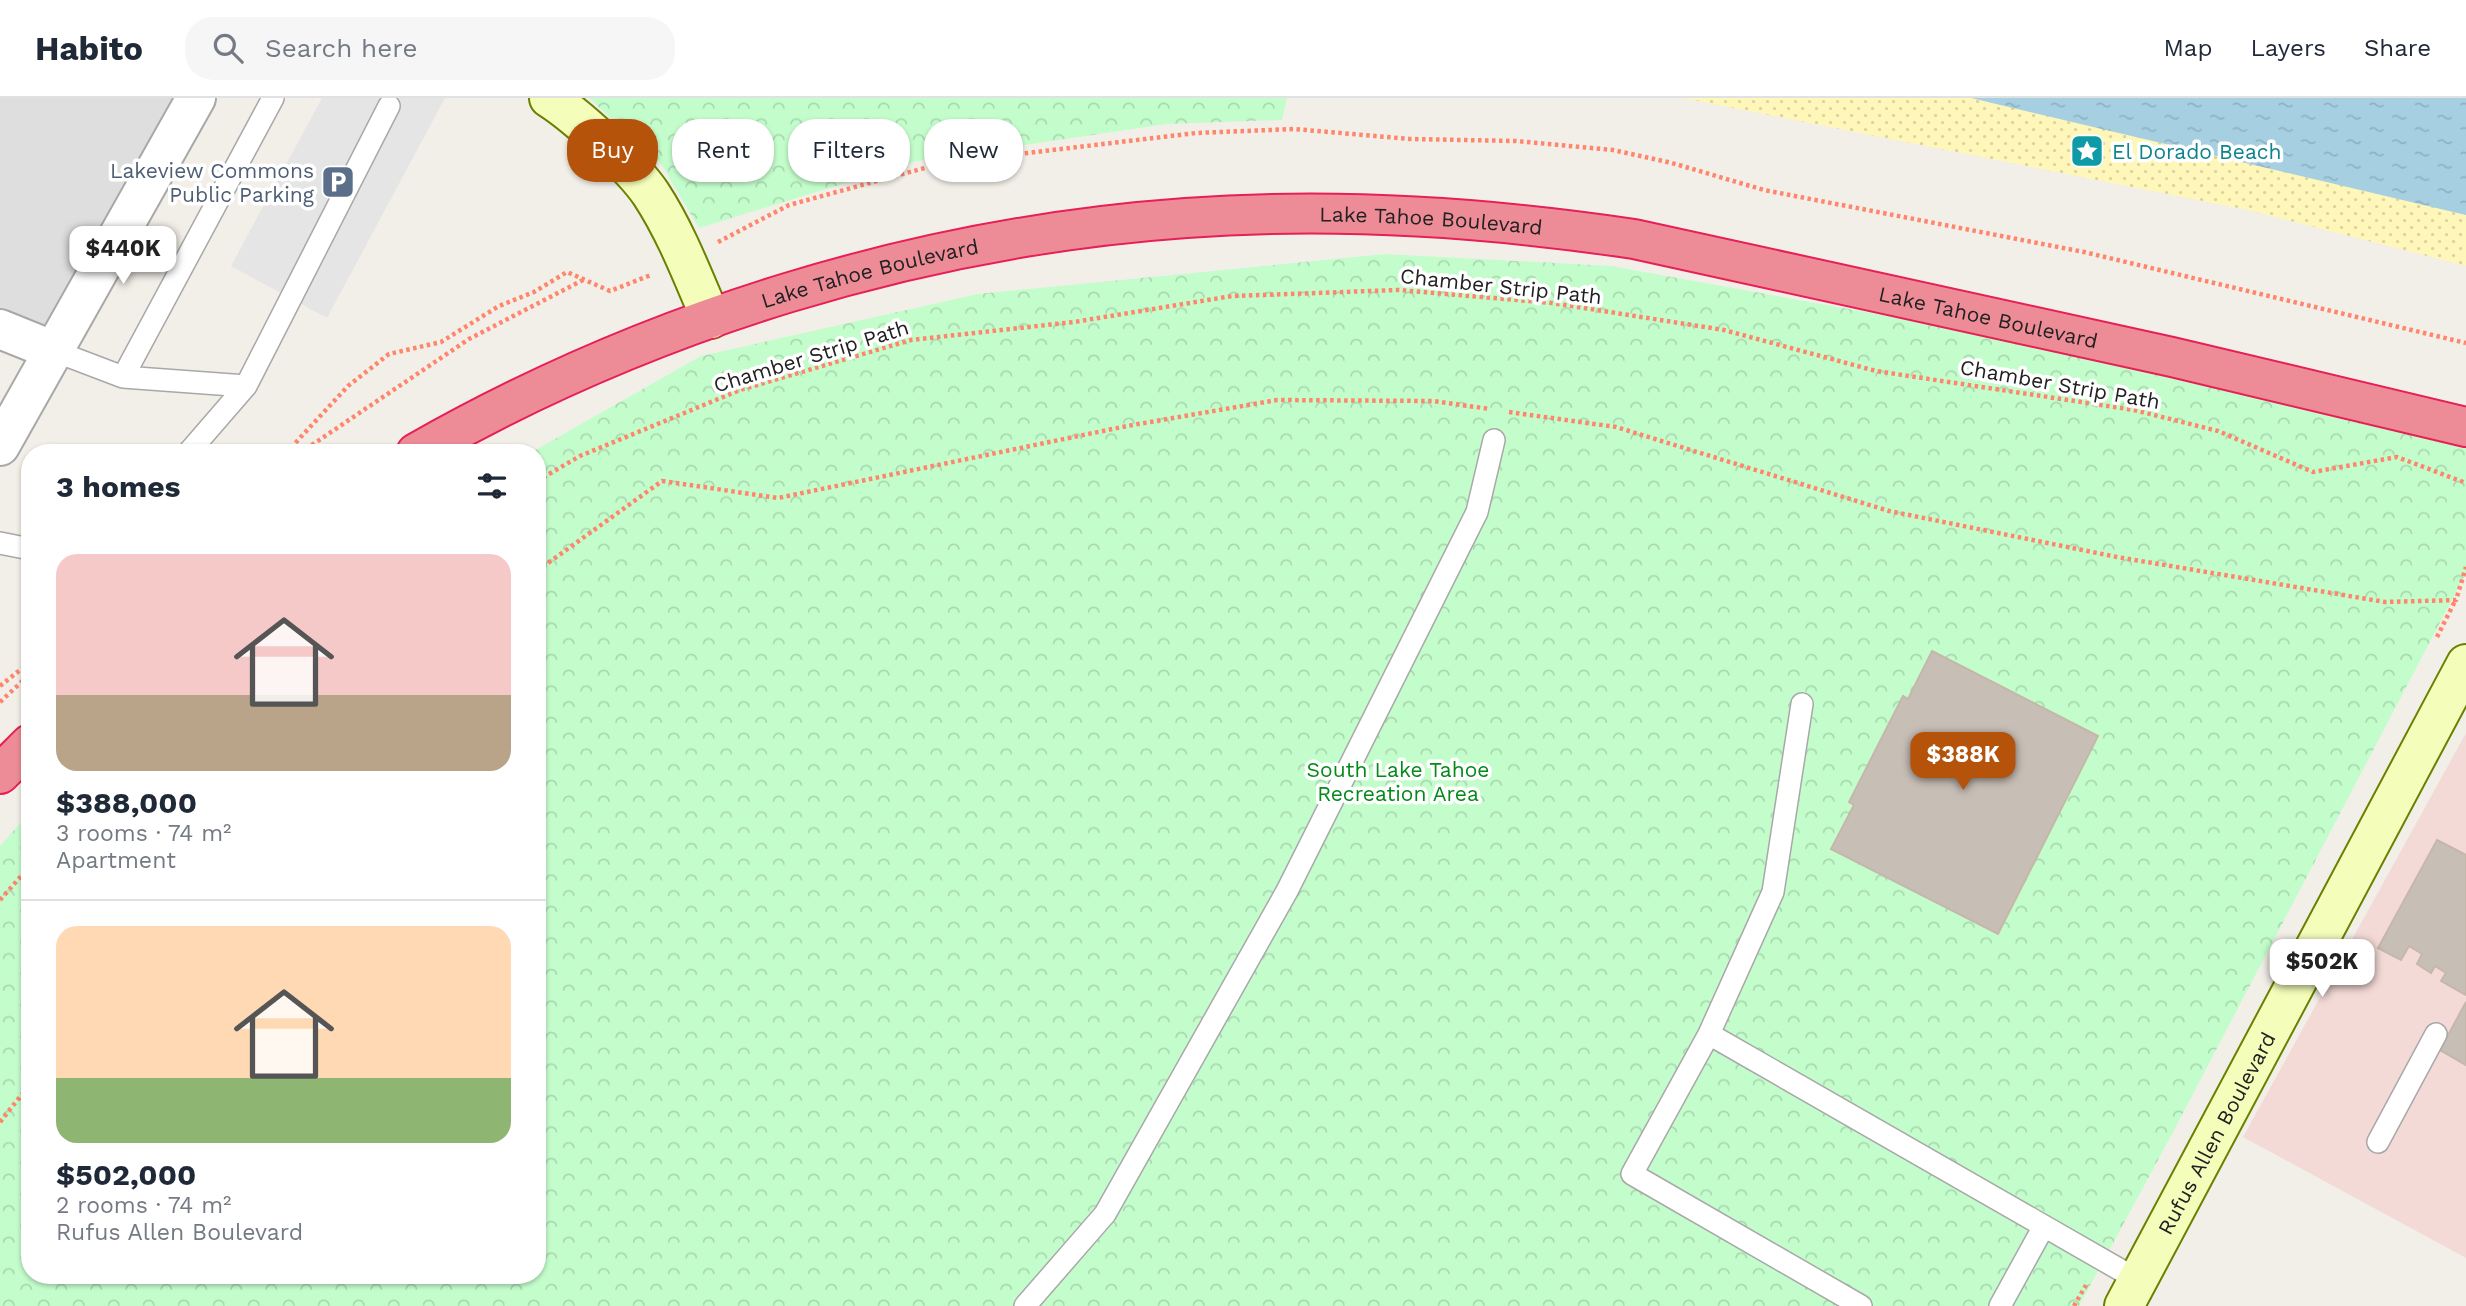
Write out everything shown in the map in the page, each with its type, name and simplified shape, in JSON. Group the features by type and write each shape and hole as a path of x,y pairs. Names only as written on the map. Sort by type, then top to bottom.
{"highway":[{"name":"Lake Tahoe Boulevard","path":"433,444 529,394 631,349 711,319 902,262 971,246 1042,234 1186,218 1272,214 1410,215 1560,228 1688,249 2119,345 2466,427"},
{"path":"0,774 21,753"}],"street":[{"path":"0,446 196,98"},
{"path":"550,98 572,112 650,192 687,261 711,319"},
{"path":"0,329 52,350"},
{"name":"Rufus Allen Boulevard","path":"2131,1293 2466,665"}],"lane":[{"path":"123,377 273,98"},
{"path":"196,444 246,386 389,106"},
{"path":"52,350 123,377 246,386"},
{"path":"1024,1306 1105,1214 1287,891 1476,512 1494,440"},
{"path":"0,543 21,547"},
{"path":"1802,704 1773,892 1709,1034 1632,1174 1861,1306"},
{"path":"1709,1034 2044,1226 2131,1293"},
{"path":"2378,1142 2436,1034"},
{"path":"2000,1306 2044,1226"}],"path":[{"path":"313,444 468,339 583,279"},
{"name":"Chamber Strip Path","path":"546,476 580,456 740,390 911,340 1074,322 1232,296 1399,290 1552,303 1724,330 1876,370 2134,410 2218,431 2313,471 2397,457 2466,483"},
{"path":"0,685 21,669"},
{"path":"0,702 21,682"},
{"path":"0,900 21,876"},
{"path":"0,1122 21,1095"}],"shaded area":[{"path":"0,98 179,98 42,351 0,336"},
{"name":"Lakeview Commons Public Parking","path":"322,98 445,98 327,318 231,266"},
{"path":"2466,733 2466,1258 2243,1137"}],"sand":[{"name":"El Dorado Beach","path":"1683,98 1981,98 2466,205 2466,266 2248,210"}],"green space":[{"path":"589,98 1287,98 1282,120 1167,124 1023,145 1023,119 924,119 924,160 910,163 910,119 788,119 788,182 849,182 699,228 658,161 658,119 612,119"},
{"name":"South Lake Tahoe Recreation Area","path":"1386,254 1611,266 1949,327 2466,440 2466,573 2079,1306 0,1306 0,846 21,822 21,1284 546,1284 546,444 701,356 978,294"}],"water":[{"path":"1971,98 2466,98 2466,215"}],"building":[{"path":"1932,651 2098,736 1998,934 1831,849 1854,805 1849,802 1903,696 1908,699"},
{"path":"2437,840 2466,855 2466,995 2441,981 2446,973 2435,966 2431,973 2417,964 2422,954 2409,946 2401,960 2378,948"},
{"path":"2466,1002 2466,1065 2440,1050"}],"place":[{"name":"El Dorado Beach","path":"2087,151"},
{"name":"Lakeview Commons Public Parking","path":"338,182"}]}
